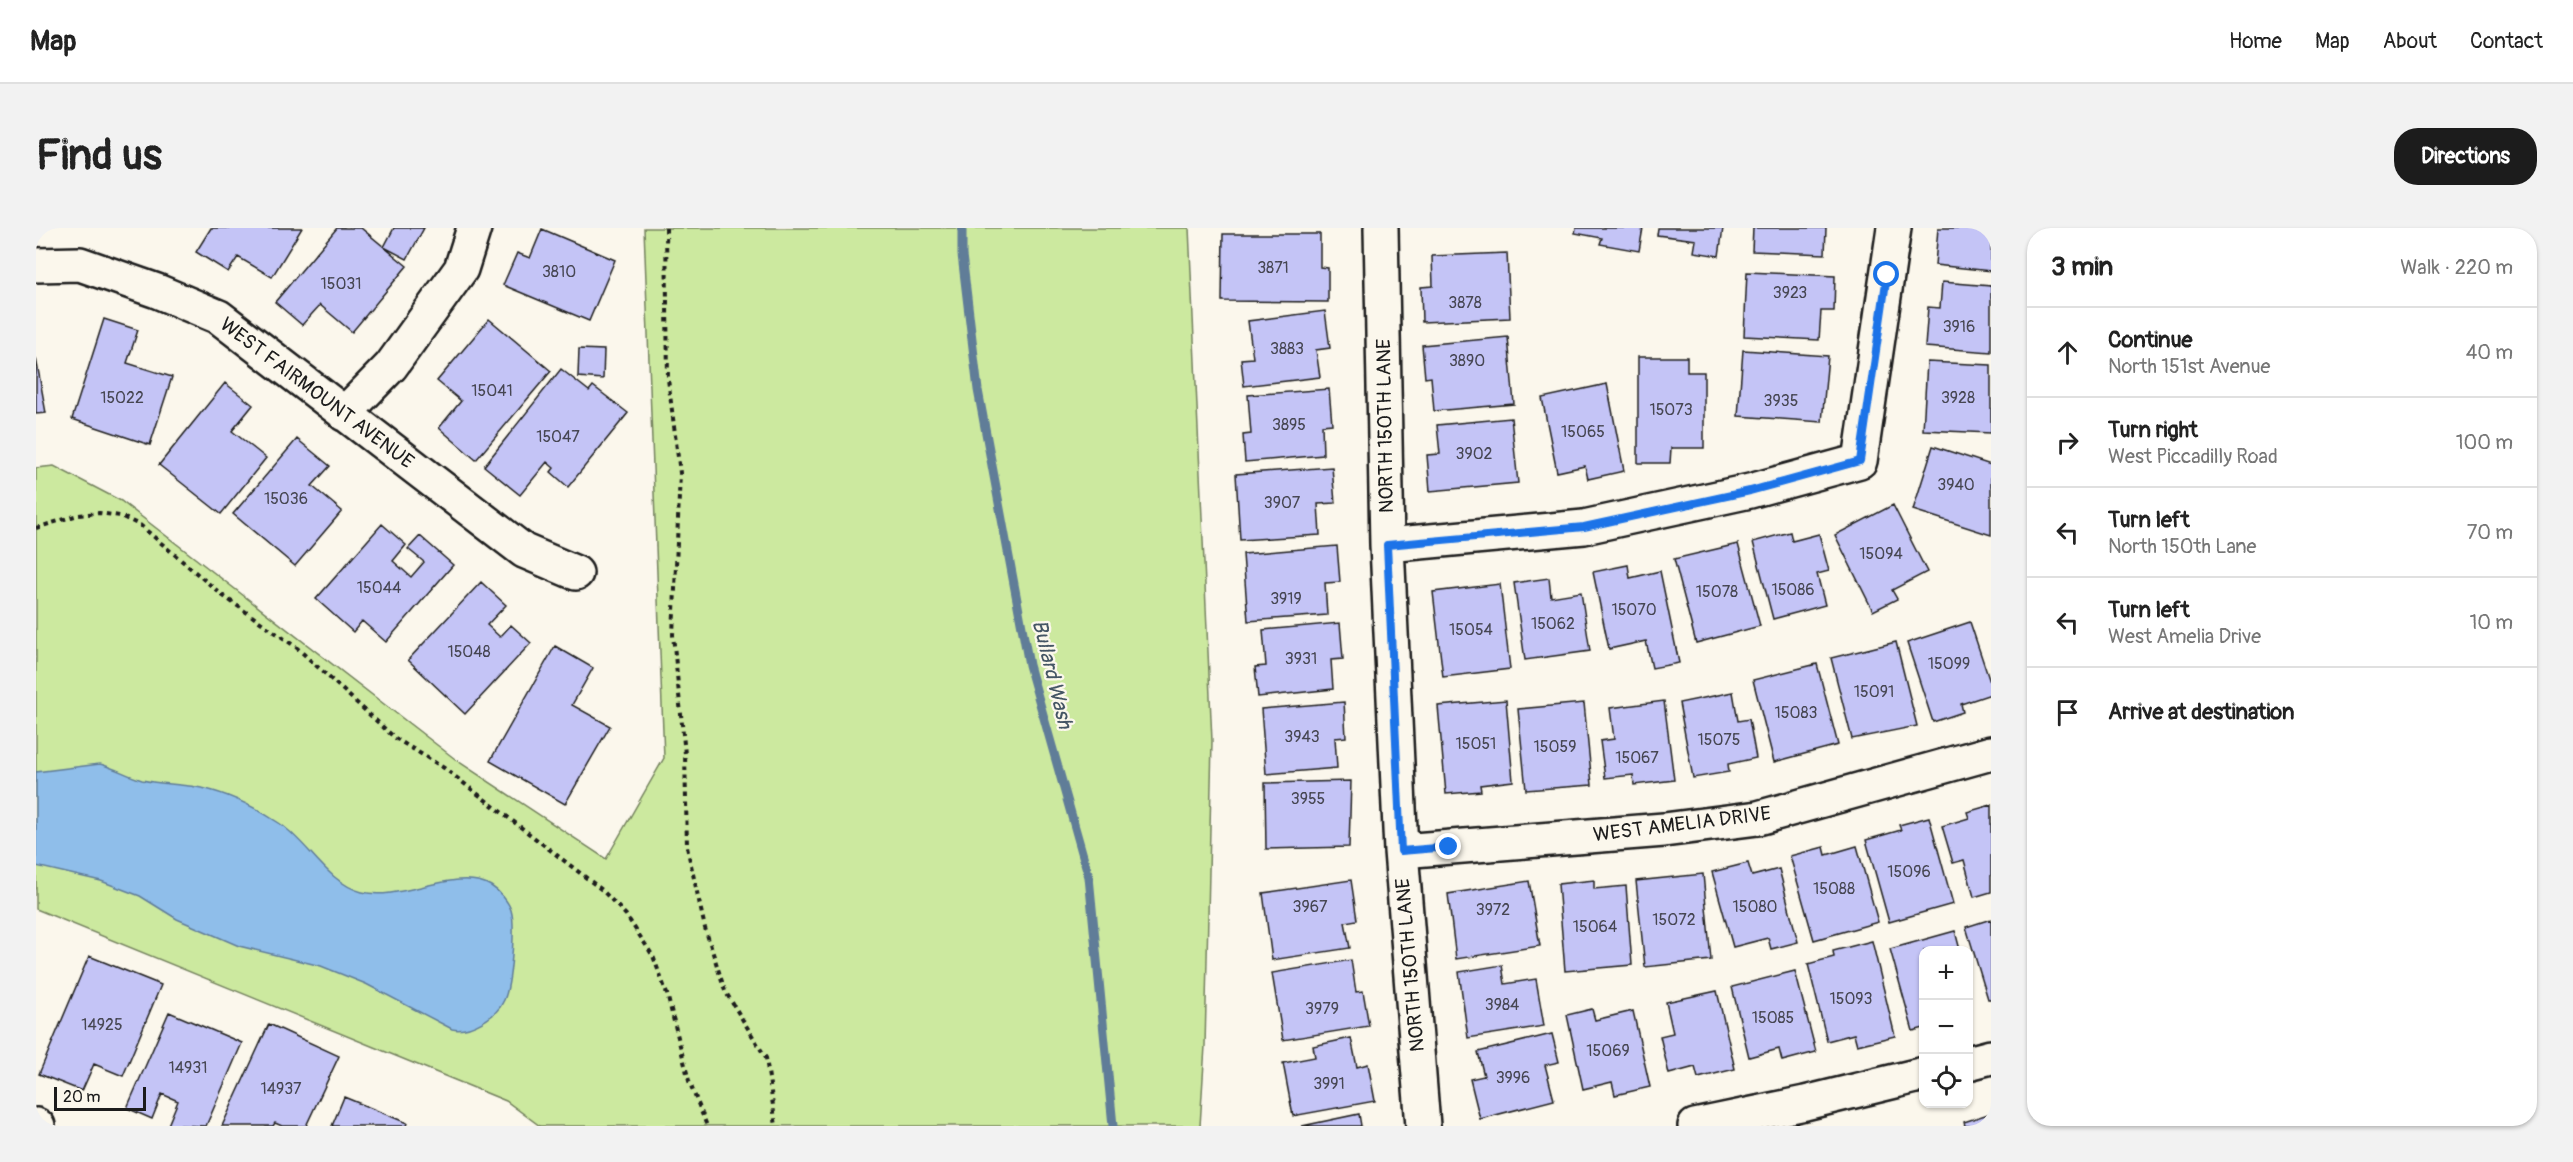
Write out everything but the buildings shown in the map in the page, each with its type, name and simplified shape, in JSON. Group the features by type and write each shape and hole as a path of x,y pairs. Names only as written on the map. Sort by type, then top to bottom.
{"street":[{"path":"344,414 391,366 461,269 474,228"},
{"name":"NORTH 150TH LANE","path":"1380,228 1387,545 1401,851 1423,1126"},
{"path":"1387,545 1584,527 1750,491 1860,461 1894,228"},
{"name":"WEST FAIRMOUNT AVENUE","path":"36,265 80,264 158,291 219,317 524,551 576,573"},
{"name":"WEST AMELIA DRIVE","path":"1401,851 1664,830 1758,818 1991,753"},
{"path":"1973,1062 1991,1057"},
{"path":"1695,1126 1805,1104 1919,1075"}],"path":[{"path":"666,228 668,379 680,473 673,635 685,754 687,848 705,928 725,991 766,1058 776,1126"},
{"path":"36,528 78,515 99,513 120,516 140,525 222,595 296,647 395,738 444,768 602,890 626,915 653,956 667,994 689,1081 707,1126"}],"green space":[{"path":"644,228 1189,228 1212,741 1205,1046 1200,1126 540,1126 506,1101 36,909 36,468 54,466 121,501 459,762 606,859 664,758"}],"water":[{"path":"100,764 142,780 207,789 250,806 290,831 338,880 362,892 377,894 394,892 462,880 477,881 491,886 505,900 511,910 512,918 511,969 504,1000 489,1018 482,1022 466,1029 452,1029 366,984 321,966 239,946 177,919 140,896 101,881 36,866 36,772"}],"waterway":[{"name":"Bullard Wash","path":"962,228 962,255 978,390 1029,665 1089,877 1113,1126"}],"route":[{"path":"1449,847 1401,851 1387,545 1584,527 1750,491 1860,461 1887,275"}]}
